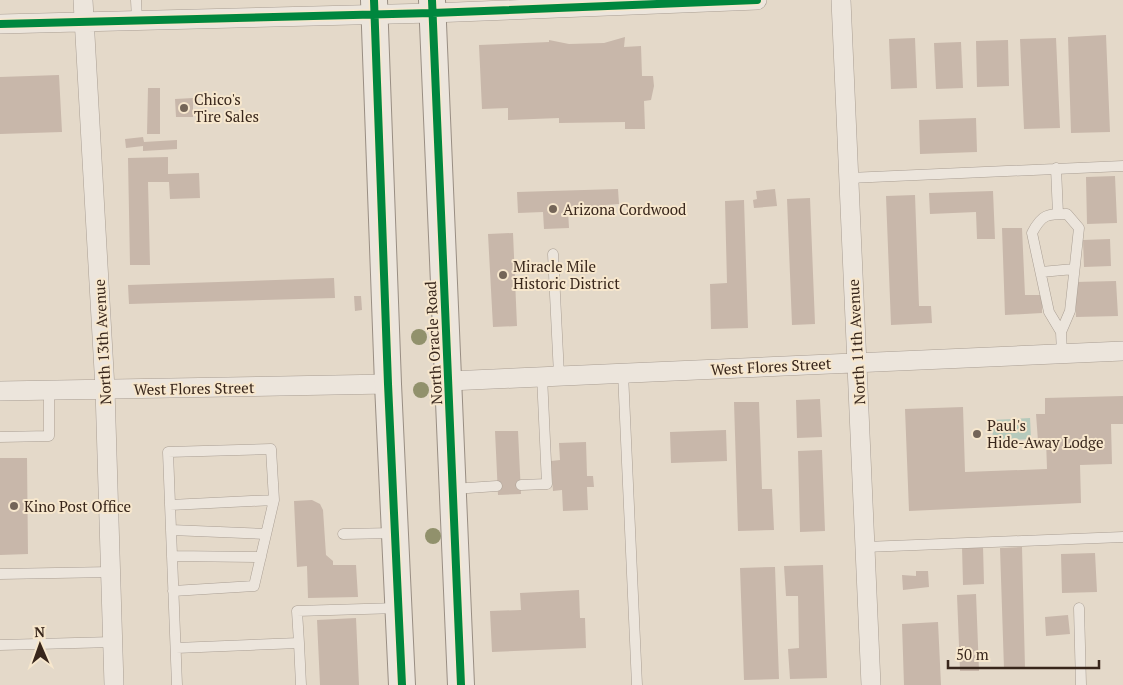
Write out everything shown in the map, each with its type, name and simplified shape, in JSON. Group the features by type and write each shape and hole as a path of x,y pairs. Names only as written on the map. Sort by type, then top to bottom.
{"main road":[{"name":"North Oracle Road","path":"432,6 461,685"},
{"path":"374,7 388,384 402,685"}],"street":[{"name":"North 13th Avenue","path":"83,0 105,389 114,685"},
{"path":"0,24 137,20 374,7 757,0"},
{"name":"North 11th Avenue","path":"841,0 871,685"},
{"name":"West Flores Street","path":"449,381 1123,351"},
{"name":"West Flores Street","path":"0,391 388,384"}],"lane":[{"path":"136,0 137,20"},
{"path":"849,178 1123,166"},
{"path":"1056,168 1058,214"},
{"path":"1061,332 1049,312 1032,233 1038,221 1050,214 1067,214 1079,228 1070,311 1061,332 1062,353"},
{"path":"521,485 547,484 553,254"},
{"path":"1041,272 1074,270"},
{"path":"623,373 636,685"},
{"path":"0,437 49,436 49,390"},
{"path":"174,590 254,586 274,500 271,449 168,452 177,685"},
{"path":"453,489 497,486"},
{"path":"170,505 274,500"},
{"path":"171,530 266,534"},
{"path":"343,534 395,533"},
{"path":"865,547 1123,537"},
{"path":"172,556 261,557"},
{"path":"0,574 110,572"},
{"path":"301,685 297,611 398,608"},
{"path":"1079,608 1081,685"},
{"path":"0,645 113,642"},
{"path":"176,648 299,643"}],"shaded area":[{"path":"1030,418 1031,439 993,441 992,420"}],"building":[{"path":"1106,35 1110,132 1071,133 1068,37"},
{"path":"625,37 624,47 641,46 642,76 653,76 654,86 651,100 644,101 645,129 625,129 625,122 559,123 559,118 508,120 508,108 482,109 479,45 549,42 549,40 569,44 604,43"},
{"path":"915,38 917,88 891,89 889,39"},
{"path":"1056,38 1060,128 1024,129 1020,39"},
{"path":"1008,40 1009,86 977,87 976,41"},
{"path":"961,42 963,88 936,89 934,43"},
{"path":"59,75 62,132 0,134 0,77"},
{"path":"148,88 160,88 160,134 147,134"},
{"name":"Chico's Tire Sales","path":"193,98 193,117 176,117 175,99"},
{"path":"976,118 977,152 920,154 919,120"},
{"path":"143,137 144,142 177,140 177,149 143,151 143,146 126,148 125,139"},
{"path":"168,157 168,174 199,173 200,198 170,199 169,182 148,182 150,265 130,265 128,158"},
{"path":"1115,176 1117,223 1087,224 1086,177"},
{"name":"Arizona Cordwood","path":"618,189 619,204 606,205 606,208 568,210 569,228 544,229 543,212 518,213 517,192"},
{"path":"775,189 777,206 754,208 753,200 757,199 756,191"},
{"path":"993,191 995,239 977,239 976,212 930,214 929,193"},
{"path":"915,195 919,306 931,306 932,323 891,325 886,196"},
{"path":"810,198 815,324 792,325 787,199"},
{"path":"744,200 748,328 711,329 710,284 727,283 725,201"},
{"path":"1002,228 1022,228 1025,295 1042,295 1042,313 1005,315"},
{"path":"513,233 517,326 493,327 488,234"},
{"path":"1110,239 1111,266 1084,267 1083,240"},
{"path":"334,278 335,298 129,304 128,285"},
{"path":"1116,281 1118,316 1076,317 1075,282"},
{"path":"354,296 361,296 362,310 355,311"},
{"path":"1123,396 1123,424 1111,424 1112,464 1080,465 1081,503 909,511 905,409 963,407 965,472 1047,469 1046,440 1038,441 1036,414 1045,414 1045,398"},
{"path":"820,399 822,437 797,438 796,400"},
{"path":"734,402 759,402 762,489 772,489 774,530 738,531"},
{"path":"726,430 727,461 671,463 670,432"},
{"path":"495,431 518,431 521,494 498,495"},
{"path":"586,442 587,476 593,476 594,487 587,487 588,510 563,511 562,490 553,491 551,461 560,460 559,443"},
{"path":"822,450 825,531 800,532 798,451"},
{"name":"Kino Post Office","path":"0,458 27,458 28,554 0,555"},
{"path":"312,500 320,504 323,510 326,555 333,561 333,565 356,565 358,597 308,598 307,566 297,567 294,501"},
{"path":"983,546 984,584 963,585 962,547"},
{"path":"1022,547 1025,668 1004,669 1000,548"},
{"path":"1095,553 1097,592 1062,593 1061,554"},
{"path":"823,565 827,678 790,679 788,649 799,648 798,596 786,596 784,566"},
{"path":"775,567 779,679 744,680 740,568"},
{"path":"916,571 928,571 929,587 903,590 902,575 916,576"},
{"path":"579,590 580,618 585,618 586,648 492,652 490,611 521,610 520,593"},
{"path":"976,594 979,671 960,671 957,595"},
{"path":"1068,615 1070,634 1046,636 1045,617"},
{"path":"356,618 359,685 320,685 317,620"},
{"path":"938,622 941,685 904,685 902,624"}],"cycle path":[{"path":"374,0 388,384 402,685"},
{"path":"432,0 461,685"},
{"path":"0,24 432,13 757,0"}],"place":[{"name":"Chico's Tire Sales","path":"184,108"},
{"name":"Arizona Cordwood","path":"553,209"},
{"name":"Miracle Mile Historic District","path":"503,275"},
{"name":"Paul's Hide-Away Lodge","path":"977,434"},
{"name":"Kino Post Office","path":"14,506"}]}
